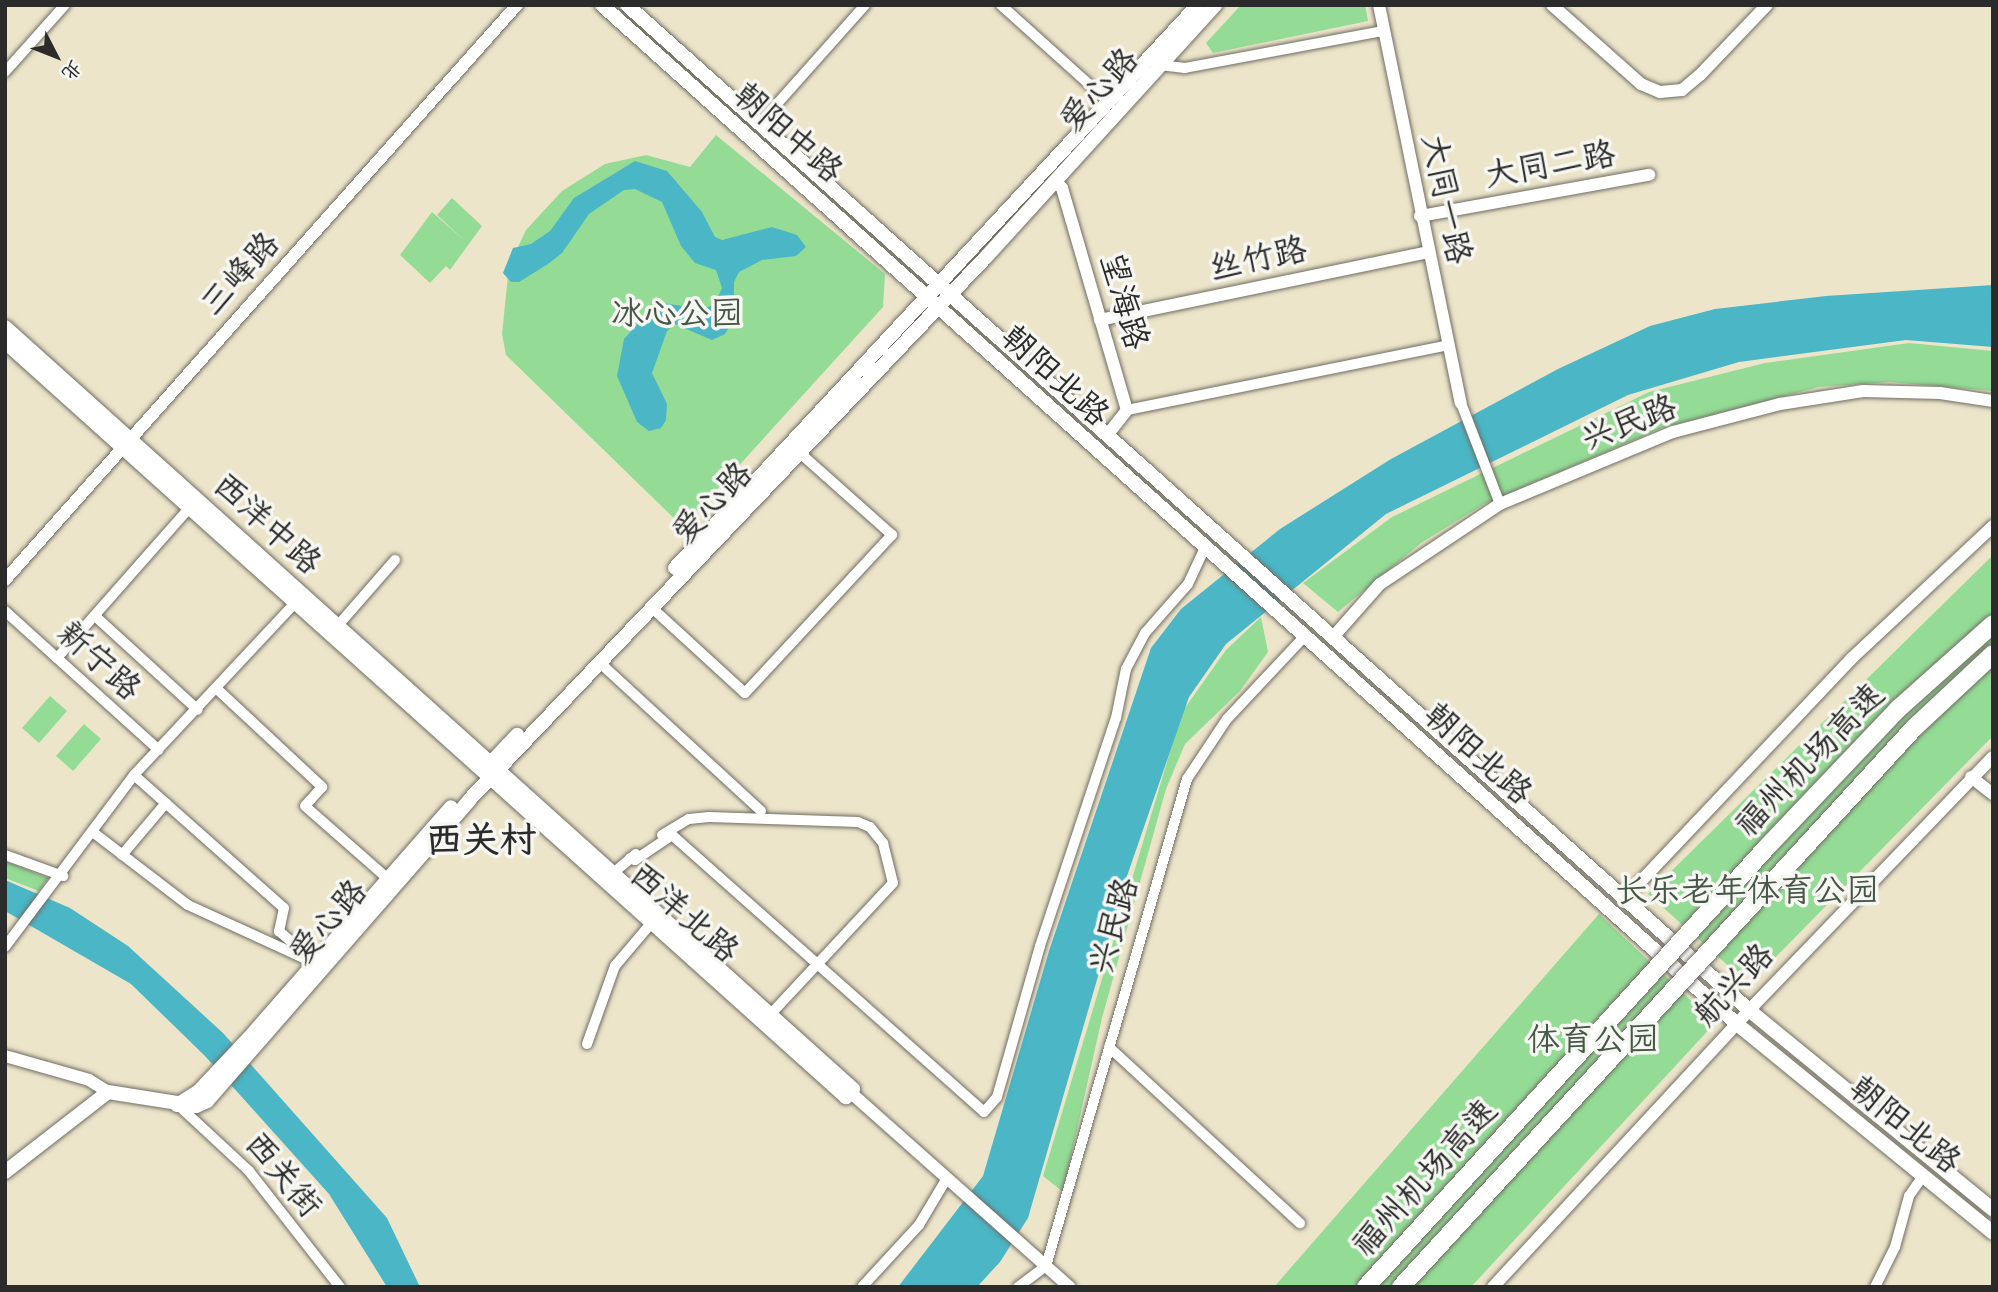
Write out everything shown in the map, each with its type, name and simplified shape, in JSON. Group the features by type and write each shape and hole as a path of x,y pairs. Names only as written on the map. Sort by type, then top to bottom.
{"highway":[{"name":"福州机场高速","path":"1366,1287 1768,846 1898,709 1993,624"},
{"name":"福州机场高速","path":"1401,1287 1914,728 1993,654"}],"main road":[{"name":"朝阳中路","path":"602,5 930,301"},
{"name":"朝阳中路","path":"627,5 942,290"},
{"name":"爱心路","path":"942,290 1198,5"},
{"name":"爱心路","path":"319,966 387,879 930,301 1055,181 1215,5"},
{"path":"780,165 792,152"},
{"name":"朝阳北路","path":"942,290 1108,434 1749,1010 1993,1210"},
{"name":"爱心路","path":"177,1105 202,1096 253,1043 490,771 599,662 799,453 930,301"},
{"name":"朝阳北路","path":"930,301 1737,1024 1993,1233"},
{"name":"西洋中路","path":"5,327 127,443 490,771"},
{"name":"西洋中路","path":"5,342 127,443 190,507 296,602 335,629"},
{"name":"西洋北路","path":"490,771 612,874 770,1015 850,1093"},
{"name":"西洋北路","path":"490,771 653,921 850,1093"},
{"path":"5,1172 108,1092 177,1105"}],"street":[{"path":"5,72 65,5"},
{"name":"三峰路","path":"5,580 517,5"},
{"path":"760,123 865,5"},
{"path":"1001,5 1110,103"},
{"name":"大同一路","path":"1379,5 1427,252 1461,403"},
{"path":"1552,5 1641,83 1660,92 1682,90 1700,75 1767,5"},
{"path":"1160,65 1185,68 1383,32"},
{"name":"大同二路","path":"1420,216 1648,176"},
{"name":"望海路","path":"1055,181 1062,188 1127,410"},
{"name":"丝竹路","path":"1100,320 1427,252"},
{"path":"1108,434 1127,410 1448,345"},
{"name":"兴民路","path":"1334,636 1380,584 1500,504 1673,432 1780,404 1863,391 1940,393 1993,401"},
{"path":"1461,403 1500,504"},
{"path":"651,607 745,693 892,536 799,453"},
{"path":"57,658 190,507"},
{"path":"1626,897 1851,659 1993,526"},
{"path":"630,858 635,860 672,835 984,1112 996,1097 1040,946 1116,718 1126,669 1145,633 1188,584 1205,548"},
{"path":"335,629 395,560"},
{"path":"5,947 63,876 134,775 198,710 296,602"},
{"name":"新宁路","path":"5,611 159,750"},
{"path":"95,616 198,710"},
{"name":"兴民路","path":"1046,1266 1187,779 1227,719 1304,637"},
{"path":"599,662 761,811"},
{"path":"217,689 322,787 305,806 387,879"},
{"name":"航兴路","path":"1493,1287 1749,1010 1993,757"},
{"path":"134,775 284,908 279,931 319,966"},
{"path":"1971,777 1993,794"},
{"path":"122,855 166,803"},
{"path":"612,874 630,858 689,819 858,822 870,827 883,843 893,883 770,1015"},
{"path":"94,833 188,905 319,966"},
{"path":"5,855 63,876"},
{"path":"587,1044 615,966 653,921"},
{"path":"1109,1046 1300,1223"},
{"path":"5,1056 89,1080 108,1092"},
{"name":"西洋北路","path":"850,1093 1027,1246 1046,1266"},
{"name":"西关街","path":"177,1105 249,1171 340,1287"},
{"path":"1875,1287 1895,1247 1909,1196 1923,1176"},
{"path":"862,1287 919,1225 947,1178"},
{"path":"1018,1287 1046,1266 1070,1287"}],"green space":[{"path":"1241,5 1365,5 1368,21 1213,53 1206,43"},
{"name":"冰心公园","path":"716,135 885,274 883,307 683,527 506,355 502,334 509,266 526,230 562,191 605,164 646,155 690,167"},
{"path":"452,198 482,226 450,270 446,266 430,283 400,255 432,212 465,241 437,215"},
{"path":"1909,343 1993,351 1993,391 1890,382 1819,387 1662,428 1484,504 1421,543 1338,612 1303,583 1392,517 1649,392 1765,363"},
{"name":"长乐老年体育公园","path":"1993,555 1993,736 1758,975 1733,970 1648,894"},
{"path":"1261,617 1268,652 1240,691 1185,744 1166,789 1102,1018 1063,1192 1043,1176 1182,712 1226,650"},
{"path":"50,696 67,711 39,743 22,728"},
{"path":"84,724 101,739 73,771 56,756"},
{"path":"5,861 48,878 39,891 5,878"},
{"name":"体育公园","path":"1599,914 1715,1023 1471,1287 1274,1287"}],"water":[{"path":"635,161 667,171 702,212 715,237 722,240 772,227 797,235 806,247 796,256 762,260 739,272 734,282 734,319 725,334 712,340 675,324 667,331 652,373 667,404 666,420 661,428 649,431 637,422 617,376 624,339 654,306 663,303 702,309 714,305 722,288 716,270 695,263 681,246 662,202 635,189 624,190 589,214 562,253 548,264 519,282 511,282 503,273 513,248 531,244 550,231 574,198"},
{"path":"1993,285 1993,347 1906,340 1739,362 1628,395 1386,514 1226,644 1189,697 1127,876 1028,1218 1000,1262 977,1287 898,1287 983,1176 1049,951 1151,648 1181,609 1280,529 1391,459 1558,369 1650,326 1715,309 1826,296"},
{"path":"5,880 70,908 128,946 223,1033 387,1218 420,1287 387,1287 329,1194 205,1056 131,984 5,911"}],"district":[{"name":"西关村","path":"481,840"}]}
